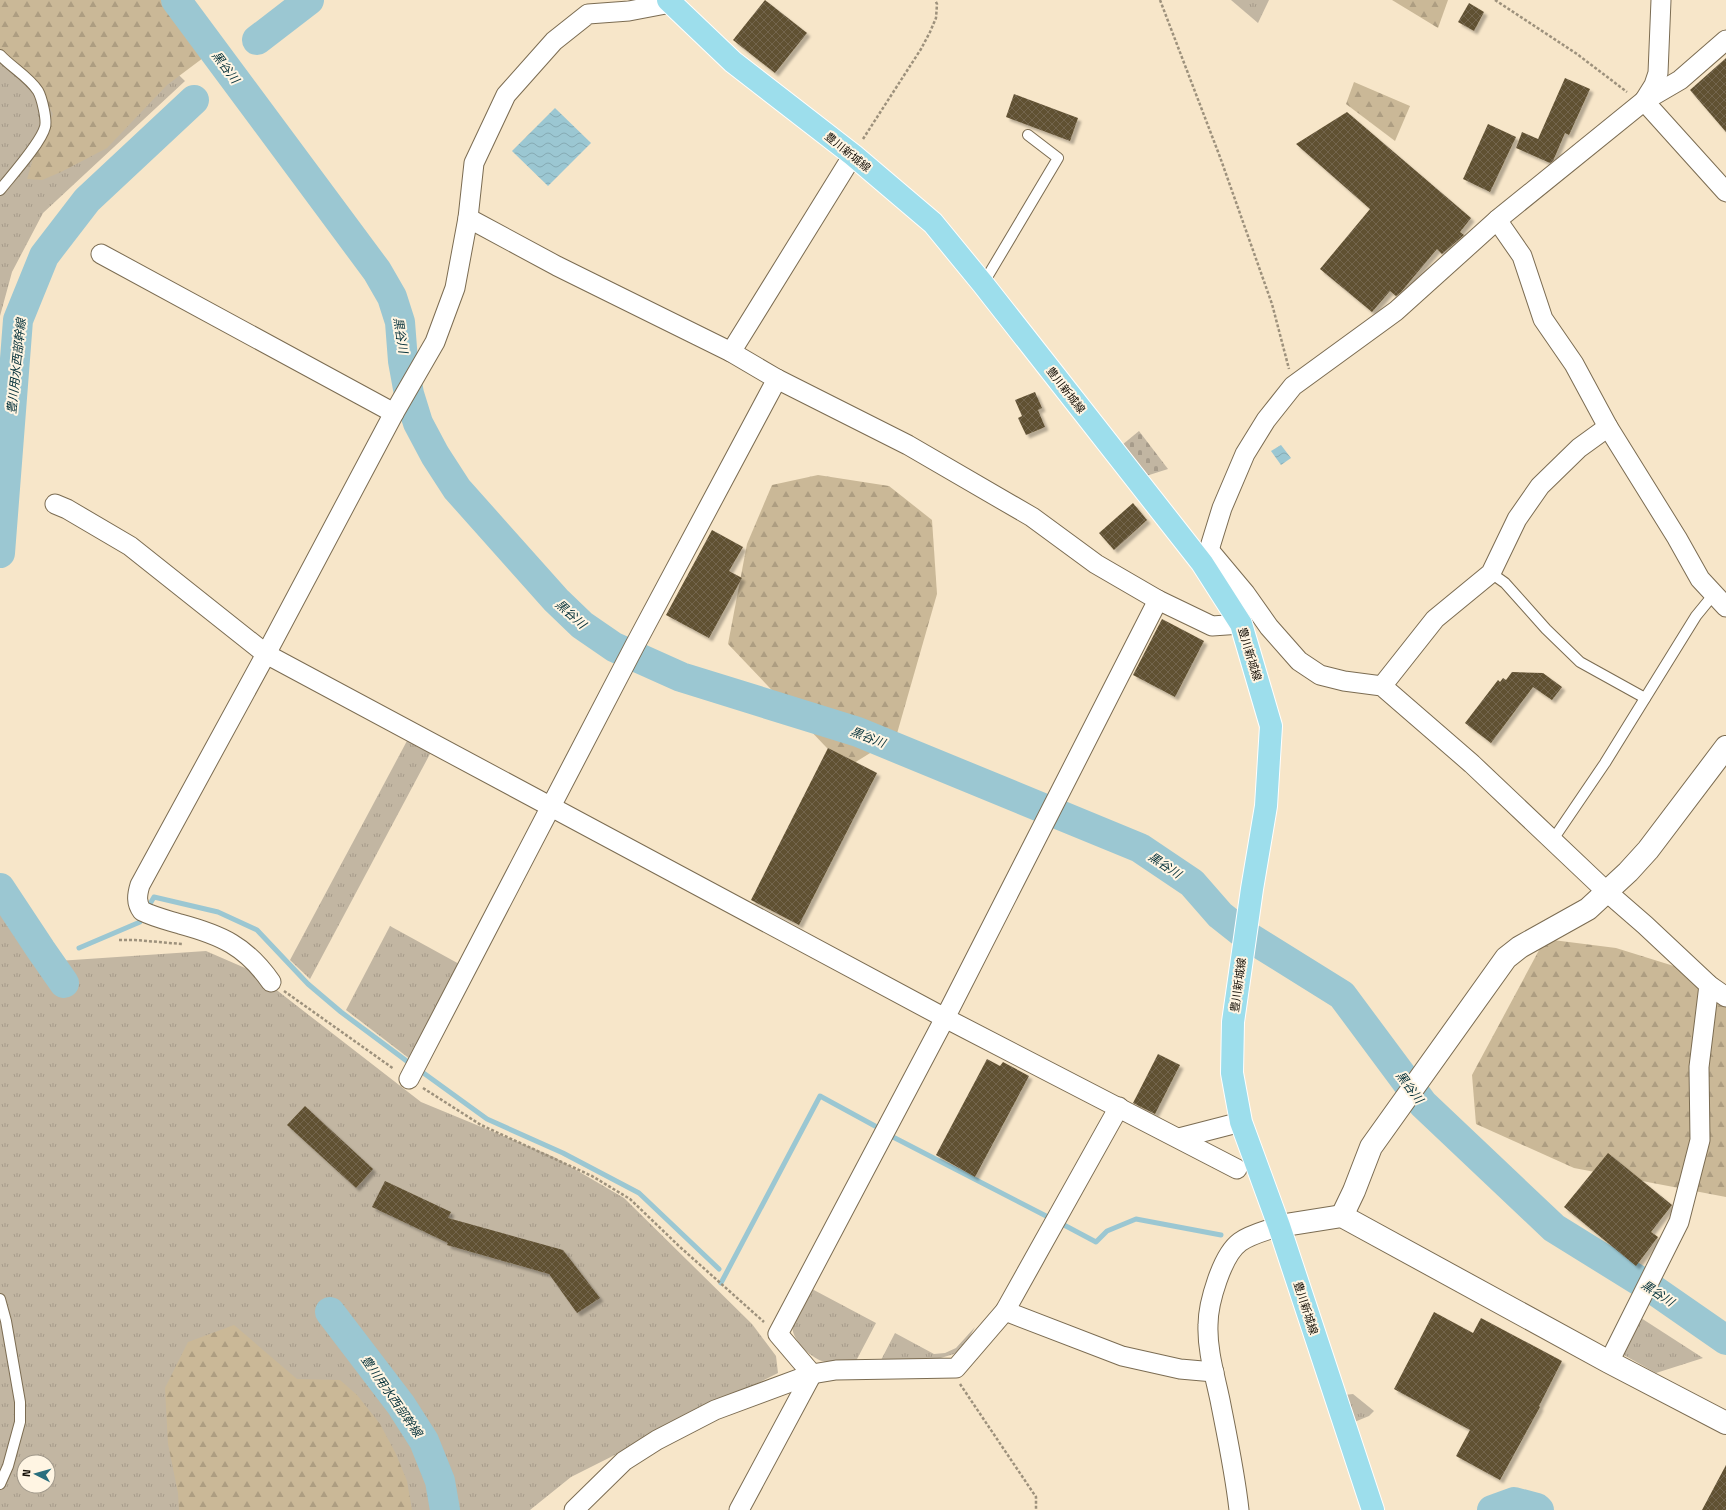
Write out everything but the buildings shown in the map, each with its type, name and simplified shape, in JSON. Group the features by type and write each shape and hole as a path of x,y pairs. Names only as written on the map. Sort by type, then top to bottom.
{"main road":[{"name":"豊川新城線","path":"669,1 733,62 853,155 932,223 1206,556 1241,624 1271,726 1266,806 1249,907 1233,1022 1232,1073 1241,1122 1279,1226 1373,1510"}],"street":[{"path":"1644,101 1654,85 1658,73 1661,0"},
{"path":"271,982 260,966 230,942 200,930 142,911 138,900 140,885 266,654 394,413 435,342 455,288 468,218 474,163 506,95 554,41 588,14 629,11 669,1"},
{"path":"1726,40 1680,80 1644,101 1497,220 1396,311 1293,386 1266,420 1245,454 1222,508 1206,556 1245,593 1269,627 1299,661 1320,675 1344,681 1382,686 1472,764 1552,841 1607,892 1645,924 1709,985 1726,997"},
{"path":"1644,101 1726,192"},
{"path":"731,352 853,155"},
{"path":"468,218 558,266 731,352 777,379 908,445 1026,513 1096,564 1158,600 1212,626 1241,624"},
{"path":"1497,220 1522,256 1543,319 1574,364 1608,427 1677,538 1700,579 1720,600"},
{"path":"101,254 394,413"},
{"path":"409,1079 635,645 777,379"},
{"path":"1382,686 1435,619 1491,573 1517,519 1540,486 1579,448 1608,427"},
{"path":"55,504 67,509 130,546 266,654 945,1018 1237,1169"},
{"path":"812,1374 778,1334 945,1018 1158,600"},
{"path":"1342,1216 1354,1191 1371,1146 1506,958 1520,947 1588,908 1628,872 1648,850 1726,746"},
{"path":"1609,1362 1679,1222 1700,1140 1699,1067 1709,985"},
{"path":"574,1510 624,1461 657,1440 715,1410 812,1374 846,1369 956,1368 1005,1312 1119,1107"},
{"path":"1179,1138 1241,1122"},
{"path":"1239,1510 1234,1470 1214,1372 1208,1324 1214,1287 1234,1247 1240,1242 1255,1235 1279,1226 1342,1216 1609,1362 1726,1423"},
{"path":"1005,1312 1122,1356 1180,1369 1214,1372"},
{"path":"739,1510 812,1374"}],"lane":[{"path":"0,55 9,65 30,82 38,92 45,117 45,127 37,142 0,190"},
{"path":"983,284 1058,158 1028,135"},
{"path":"1491,573 1505,582 1546,629 1580,662 1645,698"},
{"path":"1552,841 1645,698 1696,616 1720,600"},
{"path":"0,1299 6,1321 19,1394 20,1422 8,1466 0,1484"}],"path":[{"path":"853,155 921,49 936,18 936,0"},
{"path":"1160,0 1220,157 1272,304 1293,386"},
{"path":"1495,0 1577,54 1634,98 1644,101"},
{"path":"409,1079 482,1125 592,1176 630,1199 680,1247 778,1334"},
{"path":"956,1368 960,1386 1036,1497 1036,1510"}],"green space":[{"path":"0,0 101,0 185,81 43,213 12,272 0,316"},
{"path":"0,0 183,0 211,28 203,58 167,85 107,148 61,172 42,180 27,179 34,155 53,114 33,77 6,59 0,61"},
{"path":"1231,0 1269,0 1258,23"},
{"path":"1392,0 1448,0 1438,28"},
{"path":"1354,82 1410,106 1395,141 1346,104"},
{"path":"1139,431 1168,469 1146,476 1122,445"},
{"path":"818,475 889,486 932,520 937,594 896,737 846,768 728,644 747,544 772,485"},
{"path":"408,739 431,752 310,979 290,960"},
{"path":"0,904 43,962 206,951 252,971 421,1102 554,1157 624,1198 752,1324 776,1356 778,1373 571,1477 530,1510 0,1510"},
{"path":"390,926 461,965 410,1059 346,1010"},
{"path":"1545,939 1616,948 1677,967 1726,996 1726,1197 1574,1168 1476,1124 1472,1075"},
{"path":"812,1289 876,1323 856,1361 834,1362 817,1359 802,1346 794,1335 793,1325 799,1311"},
{"path":"1641,1318 1703,1358 1656,1373 1622,1354"},
{"path":"234,1325 297,1379 340,1380 357,1395 380,1424 396,1454 407,1481 412,1510 179,1510 178,1493 168,1444 165,1388 188,1342"},
{"path":"975,1327 966,1343 954,1354 934,1360 880,1362 895,1333 934,1354 945,1353 956,1348"},
{"path":"1353,1394 1374,1411 1369,1416 1352,1423 1344,1395"}],"water":[{"path":"555,108 591,143 548,186 512,151"},
{"path":"1281,445 1291,458 1281,465 1271,451"}],"waterway":[{"name":"黒谷川","path":"176,0 377,271 392,297 400,322 403,361 409,394 418,423 435,455 457,489 556,600 582,625 614,647 681,677 858,732 1140,848 1192,883 1220,915 1244,934 1342,995 1423,1104 1554,1228 1654,1290 1726,1340"},
{"name":"豊川用水西部幹線","path":"257,40 309,0"},
{"name":"豊川用水西部幹線","path":"0,553 18,320 44,256 87,200 194,100"},
{"name":"豊川用水西部幹線","path":"0,888 64,983"},
{"path":"147,909 154,897 218,912 257,930 308,984 341,1012 412,1065"},
{"path":"79,948 140,922 143,916"},
{"path":"418,1069 487,1119 563,1153 639,1193 719,1269"},
{"path":"721,1283 820,1096 875,1126"},
{"path":"893,1137 1048,1217"},
{"path":"1064,1225 1096,1242 1107,1231 1136,1219 1221,1235"},
{"name":"豊川用水西部幹線","path":"330,1312 401,1405 424,1441 440,1481 445,1510"},
{"path":"1492,1510 1514,1502 1537,1508 1539,1510"}]}
